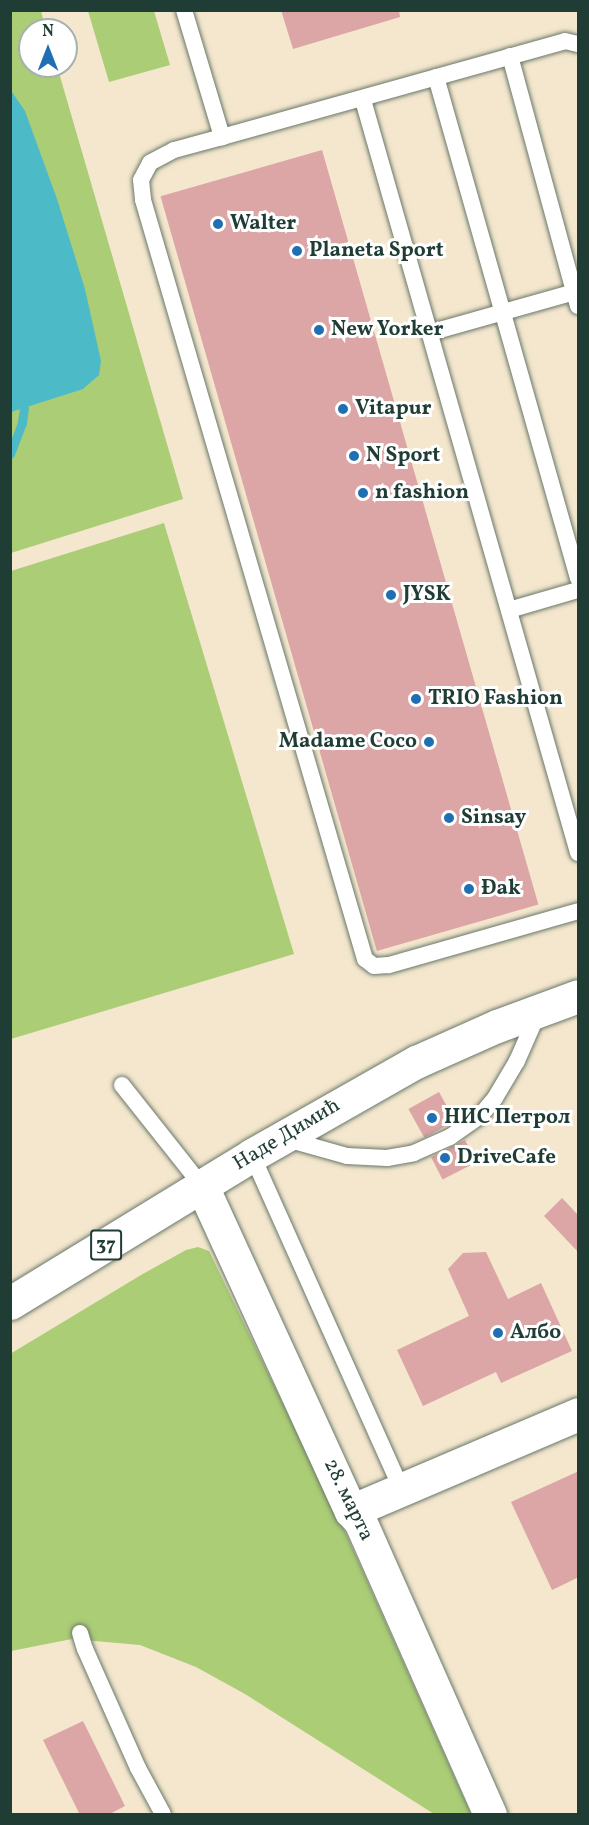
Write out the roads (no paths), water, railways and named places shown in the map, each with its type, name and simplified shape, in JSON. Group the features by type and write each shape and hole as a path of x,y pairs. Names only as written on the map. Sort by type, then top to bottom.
{"street":[{"name":"Наде Димић","path":"10,1303 282,1137 416,1062 539,1010 579,996"},
{"name":"28. марта","path":"202,1186 351,1512 360,1521 490,1815"},
{"path":"351,1512 579,1414"}],"lane":[{"path":"184,10 222,137"},
{"path":"574,41 510,56 363,100 174,150 150,163 141,180 143,200 365,959 374,966 388,965 579,911"},
{"path":"429,333 503,312 577,296 510,56"},
{"path":"436,77 579,578"},
{"path":"363,100 579,853"},
{"path":"509,610 579,590"},
{"path":"282,1137 347,1156 369,1158 407,1155 450,1137 480,1116 495,1098 518,1061 539,1010"},
{"path":"122,1085 202,1186"},
{"path":"252,1155 402,1491"},
{"path":"80,1633 138,1768 163,1815"}],"water":[{"path":"10,89 25,111 57,199 85,289 101,361 99,375 83,389 11,412"}],"waterway":[{"path":"10,454 22,422 24,408"}],"place":[{"name":"Walter","path":"218,224"},
{"name":"Planeta Sport","path":"297,251"},
{"name":"New Yorker","path":"319,330"},
{"name":"Vitapur","path":"343,409"},
{"name":"N Sport","path":"354,456"},
{"name":"n fashion","path":"363,493"},
{"name":"JYSK","path":"391,595"},
{"name":"TRIO Fashion","path":"416,699"},
{"name":"Madame Coco","path":"429,742"},
{"name":"Sinsay","path":"449,818"},
{"name":"Đak","path":"469,889"},
{"name":"НИС Петрол","path":"432,1118"},
{"name":"DriveCafe","path":"445,1158"},
{"name":"Албо","path":"498,1333"}]}
